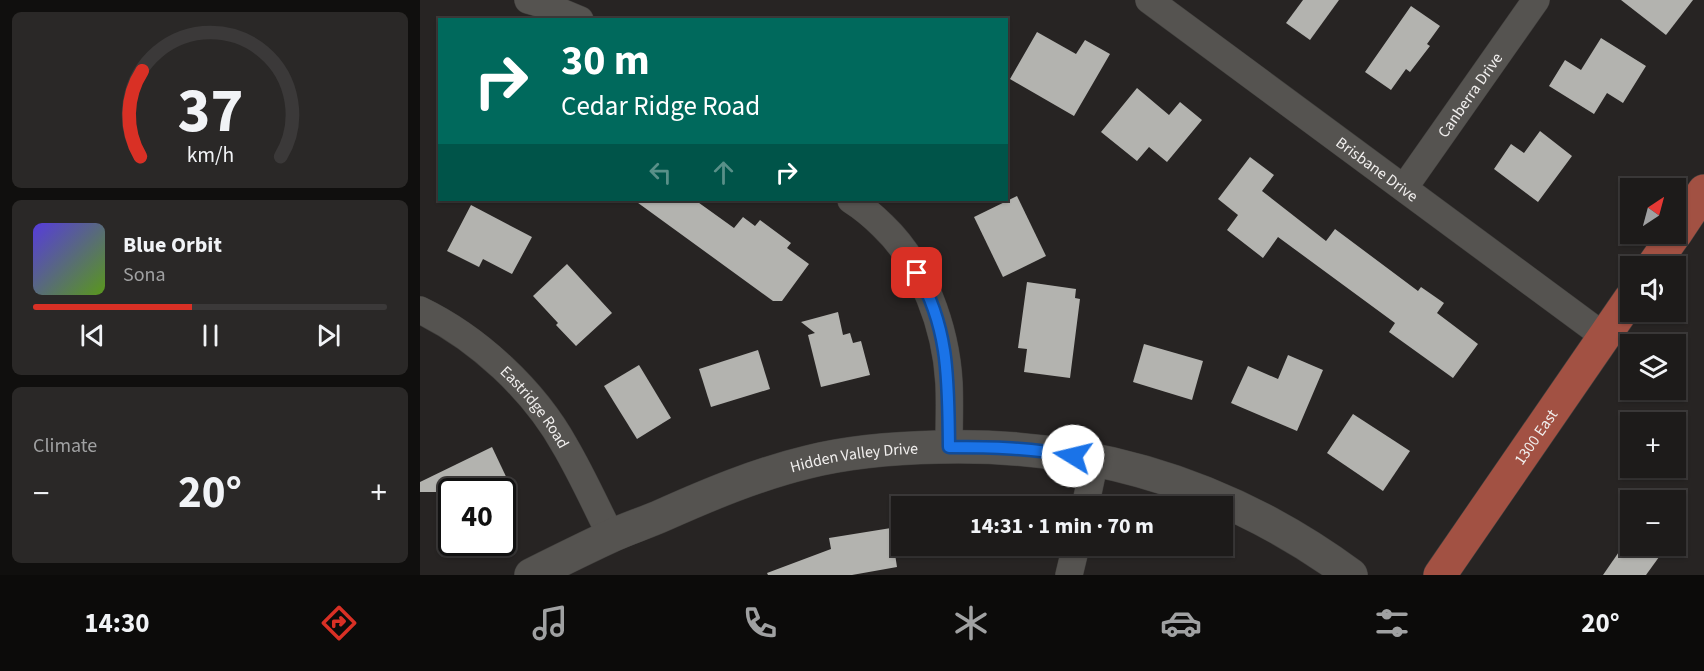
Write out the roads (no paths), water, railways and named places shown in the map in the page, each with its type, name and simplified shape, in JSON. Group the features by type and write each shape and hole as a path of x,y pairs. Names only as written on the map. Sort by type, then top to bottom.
{"main road":[{"path":"1686,218 1704,191"},
{"name":"1300 East","path":"1440,575 1620,314"}],"street":[{"path":"528,0 575,18"},
{"name":"Brisbane Drive","path":"1149,0 1605,337"},
{"name":"Canberra Drive","path":"1404,188 1536,0"},
{"path":"852,201 884,226 908,256 927,290 942,333 949,381 949,447"},
{"name":"Eastridge Road","path":"420,310 479,347 520,385 551,423 566,446 610,536"},
{"name":"Hidden Valley Drive","path":"531,575 610,536 739,484 808,462 867,452 949,447 1001,447 1051,452 1144,472 1228,502 1306,544 1351,575"},
{"path":"1087,496 1095,460"},
{"path":"1069,575 1074,556"}]}
